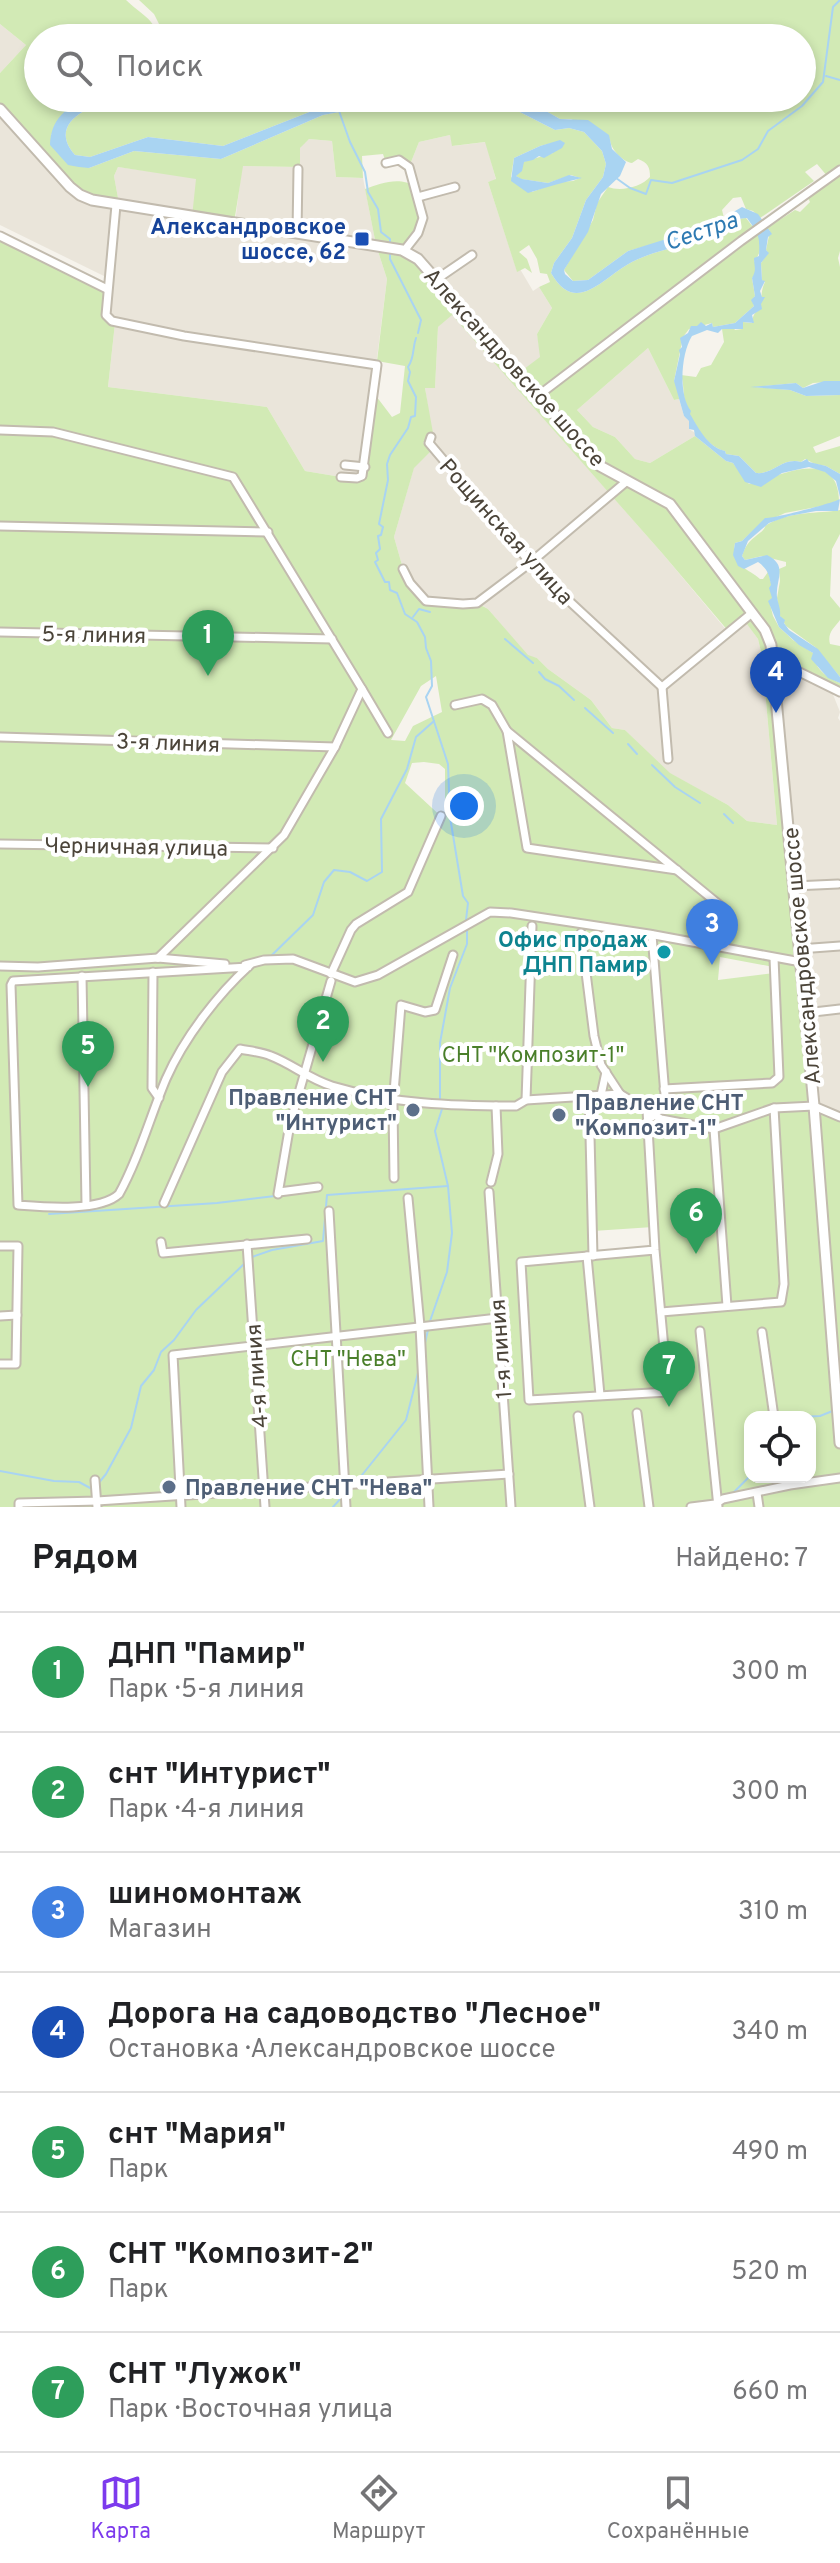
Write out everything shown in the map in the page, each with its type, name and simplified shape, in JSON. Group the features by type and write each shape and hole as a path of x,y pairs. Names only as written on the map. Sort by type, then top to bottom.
{"street":[{"name":"Александровское шоссе","path":"0,109 70,187 92,200 376,245 400,250 423,262 600,466 670,504 769,637 814,1106 840,1443"},
{"path":"386,163 399,160 409,167 422,211 422,225 400,250"},
{"path":"297,233 298,169"},
{"path":"539,395 742,239 840,170"},
{"path":"418,197 455,187"},
{"path":"116,205 107,289 108,319 184,336 377,365 365,467 362,476 341,477"},
{"path":"0,236 107,289"},
{"path":"437,279 472,255"},
{"path":"0,430 53,432 233,477 388,733"},
{"name":"Рощинская улица","path":"431,437 429,443 530,563 662,687"},
{"path":"345,465 365,467"},
{"path":"403,569 410,583 426,601 477,603 530,563 627,481"},
{"path":"0,526 268,532"},
{"path":"668,759 662,687 752,613"},
{"name":"5-я линия","path":"0,632 332,639"},
{"path":"773,659 835,689"},
{"path":"158,958 284,835 335,747 362,689"},
{"path":"455,705 482,699 492,705 507,731 527,848 677,870"},
{"path":"507,731 722,907 717,947"},
{"name":"3-я линия","path":"0,737 335,747"},
{"path":"318,1187 279,1193 290,1124 331,978 356,924 408,892 441,816"},
{"name":"Черничная улица","path":"0,844 273,848"},
{"path":"794,886 838,884"},
{"path":"249,966 227,987 200,1022 167,1076 119,1194 111,1201 86,1204 46,1207 18,1205 11,985 17,980 249,966 264,960 293,959 331,978 355,982 378,975 490,912 652,935 801,962"},
{"path":"526,1100 532,926"},
{"path":"581,933 594,1036 601,1065 620,1094 649,1115 714,1129 774,1108 814,1106 840,1117"},
{"path":"649,1115 661,1107 664,1089 652,935"},
{"path":"799,949 840,946"},
{"path":"394,1178 394,1101 401,1005 425,1012 435,1010 453,955"},
{"path":"0,966 38,967 158,958 249,966"},
{"path":"664,1089 772,1083 779,1077 774,958"},
{"path":"153,972 152,1088 159,1098"},
{"path":"82,976 86,1204"},
{"path":"805,1013 840,1009"},
{"path":"164,1203 222,1072 240,1049 270,1055 329,1085 394,1101 516,1106 526,1100 620,1094"},
{"path":"601,1095 606,1072"},
{"path":"589,1096 590,1256 600,1395"},
{"path":"491,1182 498,1154 496,1106"},
{"path":"661,1312 781,1302 784,1284 774,1108"},
{"path":"649,1115 655,1250 668,1392 529,1400 521,1262 655,1250"},
{"path":"714,1129 727,1306"},
{"name":"1-я линия","path":"489,1192 511,1507"},
{"path":"408,1198 426,1325 429,1507"},
{"path":"329,1211 346,1507"},
{"path":"163,1253 307,1239"},
{"path":"161,1242 165,1264"},
{"name":"4-я линия","path":"247,1244 265,1507"},
{"path":"0,1246 18,1246 16,1364 0,1364"},
{"path":"0,1316 17,1315"},
{"path":"181,1507 173,1355 498,1318"},
{"path":"700,1331 718,1505"},
{"path":"762,1332 773,1411"},
{"path":"637,1413 649,1507"},
{"path":"578,1416 590,1507"},
{"path":"19,1505 97,1504 263,1489 509,1474"},
{"path":"816,1479 840,1478"},
{"path":"691,1507 718,1505 723,1499 757,1493 784,1483"},
{"path":"95,1484 97,1504"},
{"path":"757,1493 759,1507"}],"shaded area":[{"path":"0,24 24,43 24,47 0,73"},
{"path":"0,109 118,198 114,176 118,167 196,178 235,223 242,166 300,167 300,148 309,139 332,141 336,177 363,178 376,245 387,279 362,476 341,477 305,471 267,407 108,387 115,323 108,319 108,278 0,225"},
{"path":"450,135 453,146 486,142 496,180 488,182 517,271 520,269 533,291 539,287 552,308 537,334 541,357 520,373 410,254 418,241 409,167 419,142"},
{"path":"452,314 728,632 744,619 758,639 777,825 747,821 728,805 669,773 625,730 612,728 591,700 537,658 528,656 488,609 478,603 426,601 404,572 394,537 414,467 434,448 425,388 435,388 438,327"},
{"path":"648,348 674,400 679,399 684,416 689,421 689,429 695,433 695,436 650,463 635,459 615,437 593,427 577,410"},
{"path":"774,664 832,692 840,712 840,1113 818,1107"}],"green space":[{"path":"0,0 126,0 152,24 24,24 24,43 0,24"},
{"path":"139,0 840,0 840,381 813,383 803,388 796,383 755,387 790,390 806,396 840,395 840,436 813,447 816,453 840,446 840,474 805,459 756,473 739,456 726,454 700,432 687,408 681,375 696,377 701,368 711,365 724,342 722,329 742,329 743,322 752,323 765,282 762,280 761,263 768,253 770,231 767,228 795,210 800,212 810,202 806,194 828,177 817,164 805,172 814,181 760,218 746,209 741,197 733,198 722,210 724,218 685,235 628,251 588,280 573,281 564,270 593,220 597,203 608,187 625,189 646,181 650,177 649,168 638,159 632,163 621,158 610,139 571,119 560,119 547,112 816,112 816,24 159,24 154,14"},
{"path":"24,47 24,112 68,112 51,135 89,168 134,151 221,159 323,115 340,112 520,112 555,130 569,128 584,132 602,151 606,164 603,177 586,200 572,238 554,263 551,273 560,286 570,292 590,290 632,262 698,240 746,218 753,227 739,240 542,396 708,267 758,233 760,248 754,261 756,274 752,278 754,306 735,323 713,327 712,323 689,329 683,337 674,381 679,399 674,400 648,348 577,410 593,427 615,437 635,459 650,463 695,436 726,461 733,463 749,484 805,469 818,469 836,483 839,500 785,513 759,525 742,541 735,543 734,551 740,565 760,579 768,572 773,598 770,604 779,627 813,653 822,672 840,683 840,697 775,665 813,1105 840,1117 840,1507 0,1507 0,240 106,290 106,315 115,323 108,387 267,407 305,471 341,477 362,476 373,392 392,417 400,413 405,366 377,361 387,279 376,245 365,189 397,181 415,187 420,221 410,254 520,372 540,357 537,334 552,308 539,287 550,282 547,274 540,273 529,245 519,252 527,259 532,273 525,268 517,272 488,182 496,179 485,142 452,146 450,135 419,142 409,167 401,160 386,163 383,154 362,156 363,178 336,177 332,141 309,139 300,148 300,167 243,166 234,223 192,217 196,179 118,167 114,176 118,198 114,204 79,194 0,109 0,73","holes":["552,143 553,153 523,162 516,176 548,183 571,175 580,178 532,192 511,177 514,158","452,315 729,632 744,620 758,639 777,825 747,821 728,805 670,773 625,730 612,728 591,700 537,658 528,655 488,609 477,603 426,601 404,572 394,537 414,468 434,448 423,443 433,433 425,388 435,388 438,327","436,676 442,712 413,726 405,741 391,740 421,686","412,763 439,764 445,769 445,820 405,783","720,957 774,967 774,973 718,980","653,1227 655,1250 593,1255 593,1231"]},
{"path":"83,112 309,112 223,146 148,137 90,157 75,155 68,144 68,125"},
{"path":"840,510 840,534 832,549 830,596 840,608 840,620 829,640 830,644 840,646 840,677 815,647 786,626 780,616 777,598 779,569 786,566 786,562 762,556 745,560 742,556 745,548 766,525 778,519"}],"water":[{"path":"65,112 83,112 68,125 66,134 75,155 90,157 148,137 223,146 309,112 340,112 323,115 221,159 134,151 89,168 68,165 50,145 53,128"},
{"name":"Сестра","path":"520,112 548,112 560,119 588,120 609,135 612,149 626,162 620,176 601,194 588,232 564,270 573,281 588,280 628,251 711,225 742,207 758,214 772,234 768,237 766,250 769,253 761,263 762,280 765,281 760,291 765,297 762,309 752,315 754,323 743,322 743,329 722,329 718,333 707,330 692,336 683,363 684,395 690,414 701,431 726,454 739,456 756,473 807,459 826,466 840,474 840,497 836,481 825,472 809,467 782,473 761,487 745,482 733,463 726,461 695,436 684,416 674,381 682,347 680,338 688,333 691,326 701,322 706,326 712,323 713,327 735,323 754,306 751,300 755,296 752,278 754,258 759,256 759,239 747,218 698,240 632,262 590,290 570,292 560,286 551,273 554,263 572,238 586,200 603,177 606,164 602,151 584,132 569,128 555,130"},
{"path":"560,140 565,143 562,148 544,158 539,156 524,162 522,171 516,176 548,183 569,175 582,178 528,193 511,181 514,158"},
{"path":"824,381 840,381 840,395 806,396 790,390 750,387 796,383 803,388"},
{"path":"840,499 838,511 816,511 769,523 748,541 742,556 745,560 767,555 778,564 780,616 789,630 818,649 840,677 840,683 828,678 811,659 813,653 779,627 768,601 772,598 771,585 764,567 758,562 744,569 738,566 733,555 735,543 742,541 765,518"}],"waterway":[{"path":"816,90 823,82 833,7 840,0"},
{"path":"826,76 840,80"},
{"path":"339,112 365,172 368,192 378,209 381,232 390,239 390,244"},
{"path":"616,178 646,194 651,180 672,183 742,160 758,149 768,131 794,112"},
{"path":"390,250 390,259 421,320 418,333"},
{"path":"416,338 408,367 408,381 416,397 415,416 411,417 387,464 388,480 379,524 383,527 378,536 380,549 375,562 385,582 389,582 390,590 397,593 405,614 417,622 425,637 431,661 432,686 426,697 448,764 450,817 463,896 468,903 466,920"},
{"path":"413,617 419,609 430,612"},
{"path":"505,639 533,663"},
{"path":"539,672 574,700"},
{"path":"585,708 613,733"},
{"path":"272,955 313,915 324,882 334,870 350,872 367,881 382,872 381,819 407,769 416,737 434,721"},
{"path":"628,744 637,754"},
{"path":"652,765 675,787 700,803"},
{"path":"724,814 733,823"},
{"path":"440,1102 440,1043 450,988 467,944 467,929"},
{"path":"429,1324 447,1272 452,1233 448,1186 435,1131 442,1109"},
{"path":"252,1257 272,1250 323,1241 327,1195 448,1186"},
{"path":"49,1214 275,1196"},
{"path":"97,1485 131,1428 141,1386 154,1370 161,1352 196,1310 245,1263"},
{"path":"424,1347 428,1330"},
{"path":"358,1480 406,1420 419,1369"},
{"path":"816,1416 835,1410"},
{"path":"0,1471 54,1481 79,1482 92,1489"},
{"path":"731,1495 744,1482"},
{"path":"333,1507 343,1496"}],"place":[{"name":"Александровское шоссе, 62","path":"362,239"},
{"name":"ДНП \"Памир\"","path":"208,676"},
{"name":"Дорога на садоводство \"Лесное\"","path":"776,713"},
{"name":"Офис продаж ДНП Памир","path":"664,952"},
{"name":"шиномонтаж","path":"712,965"},
{"name":"снт \"Интурист\"","path":"323,1062"},
{"name":"снт \"Мария\"","path":"88,1087"},
{"name":"Правление СНТ \"Интурист\"","path":"413,1110"},
{"name":"Правление СНТ \"Композит-1\"","path":"559,1115"},
{"name":"СНТ \"Композит-2\"","path":"696,1254"},
{"name":"СНТ \"Лужок\"","path":"669,1407"},
{"name":"Правление СНТ \"Нева\"","path":"169,1487"}],"park label":[{"name":"СНТ \"Композит-1\"","path":"533,1054"},
{"name":"СНТ \"Нева\"","path":"348,1358"}]}
